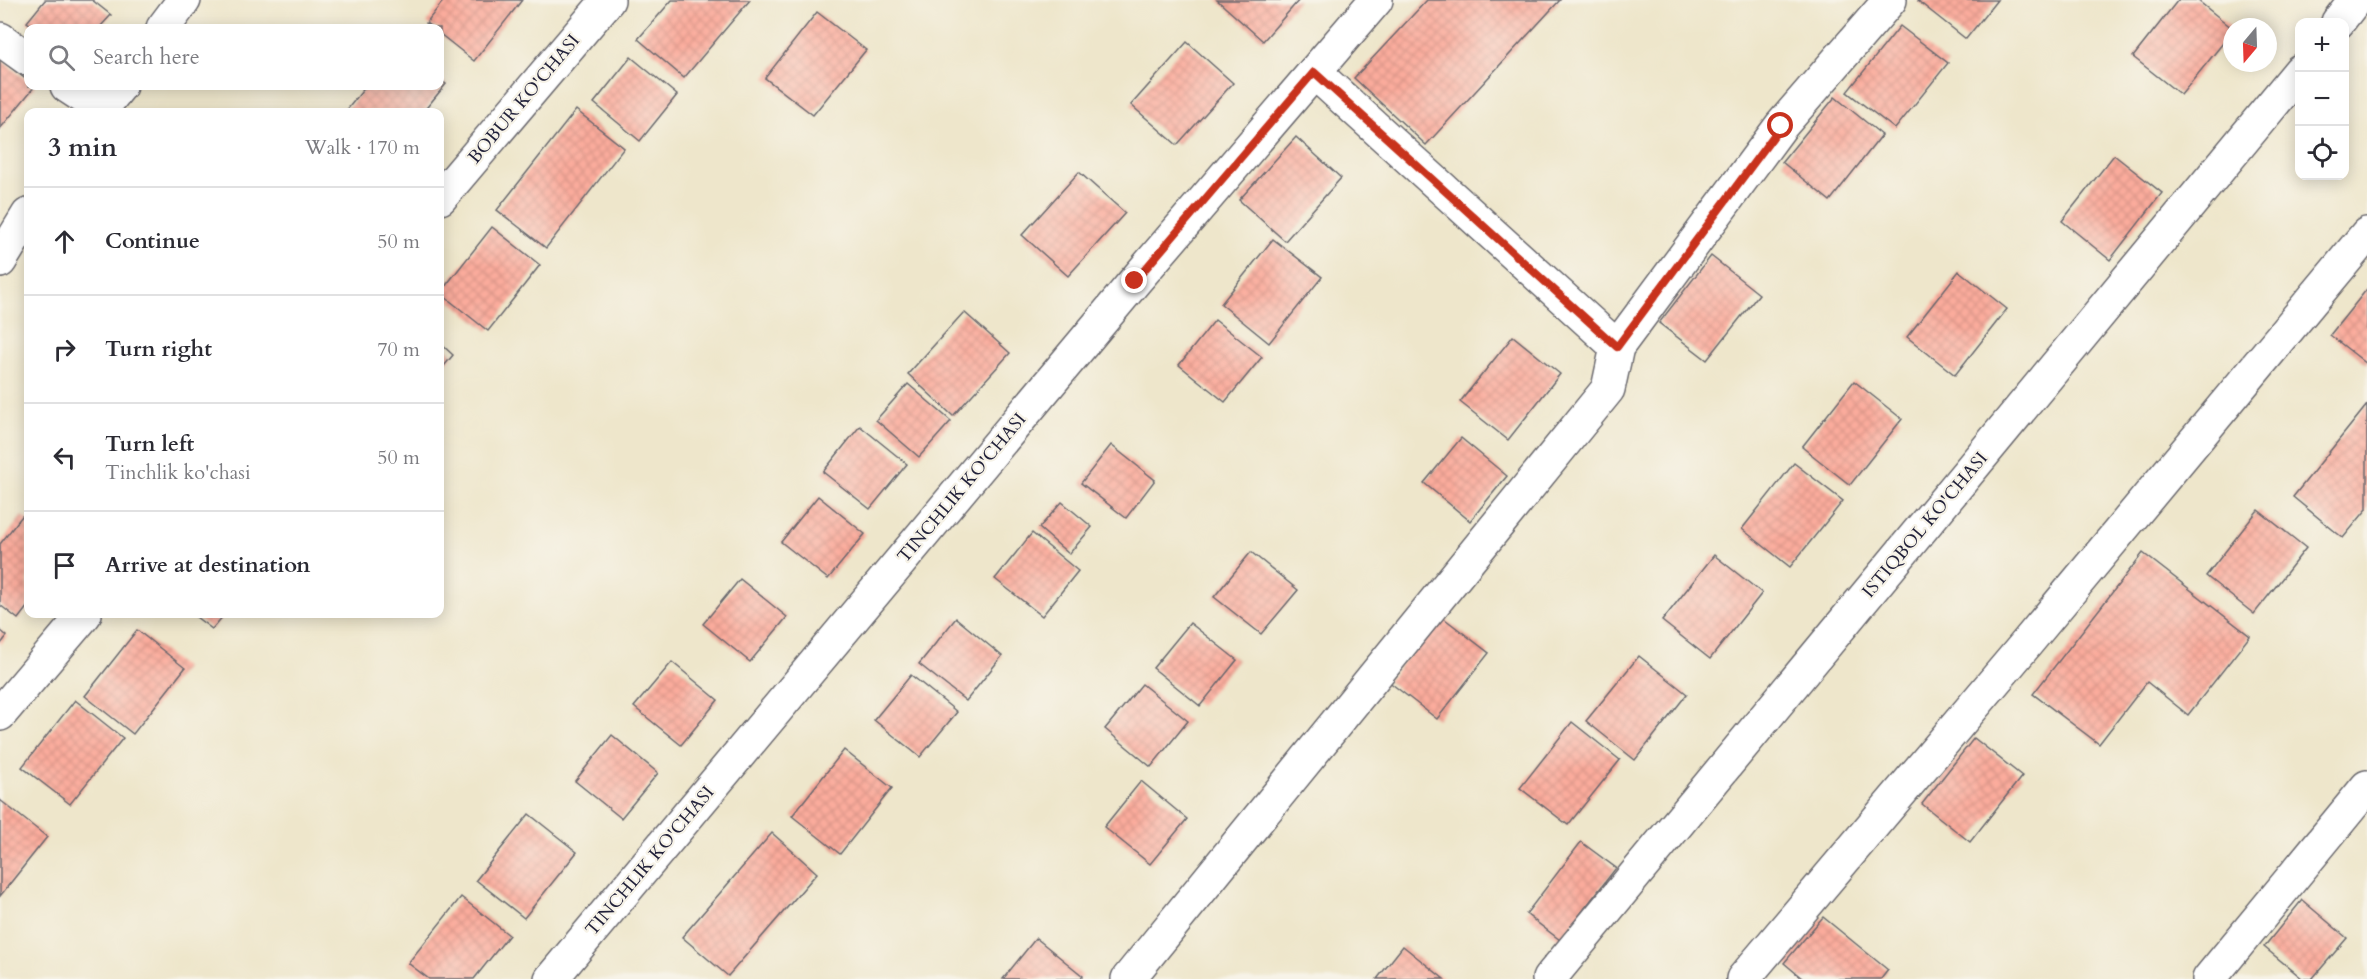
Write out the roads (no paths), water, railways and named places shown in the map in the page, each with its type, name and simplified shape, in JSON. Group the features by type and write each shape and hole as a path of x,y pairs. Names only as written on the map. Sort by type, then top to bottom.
{"street":[{"path":"166,24 184,0"},
{"name":"BOBUR KO'CHASI","path":"444,193 608,0"},
{"name":"TINCHLIK KO'CHASI","path":"551,979 1135,281 1376,0"},
{"path":"1128,979 1608,388 1617,347 1781,126 1890,0"},
{"path":"2341,18 2355,0"},
{"path":"0,39 24,56"},
{"path":"1314,72 1617,347"},
{"name":"ISTIQBOL KO'CHASI","path":"1550,979 2295,78"},
{"path":"77,90 107,102"},
{"path":"0,261 24,222"},
{"path":"1743,979 2026,644 2367,234"},
{"path":"0,714 81,618"},
{"path":"2209,979 2367,787"}]}
